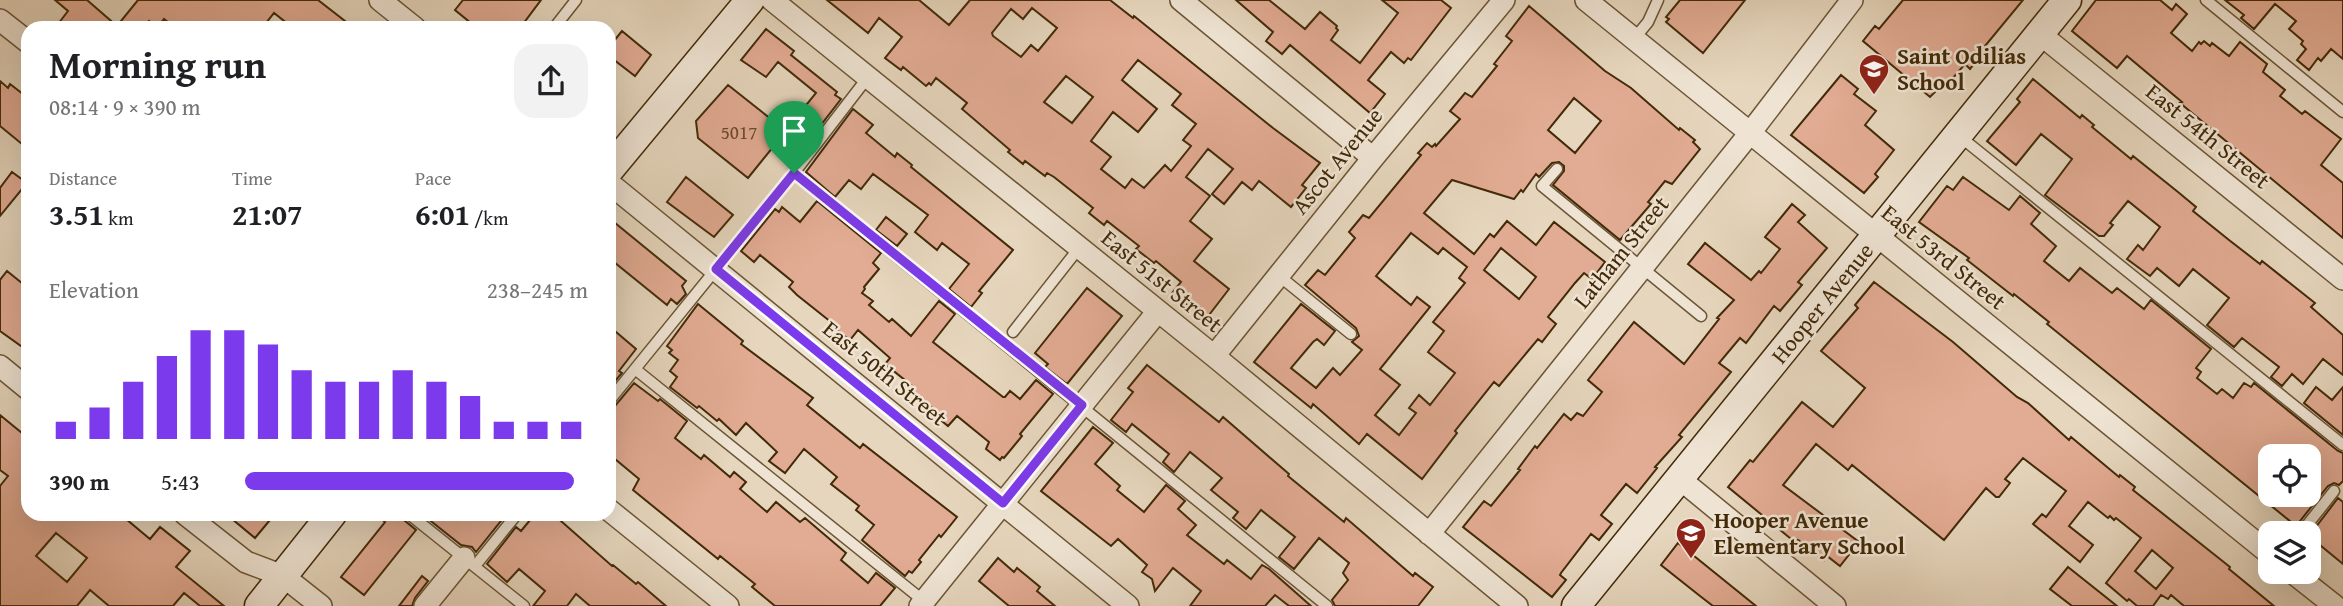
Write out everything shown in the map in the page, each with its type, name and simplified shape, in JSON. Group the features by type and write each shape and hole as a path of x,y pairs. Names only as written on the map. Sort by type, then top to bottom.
{"street":[{"path":"380,0 406,21"},
{"path":"616,162 750,0"},
{"name":"East 51st Street","path":"772,0 1214,356 1517,606"},
{"path":"1181,0 1373,158"},
{"name":"Ascot Avenue","path":"1214,356 1504,0"},
{"name":"East 53rd Street","path":"1586,0 2258,544"},
{"name":"Latham Street","path":"1429,534 1750,133 1852,0"},
{"name":"Hooper Avenue","path":"1576,606 2067,0"},
{"path":"0,20 21,36"},
{"name":"East 54th Street","path":"2040,34 2343,279"},
{"name":"East 50th Street","path":"616,189 1128,606"},
{"path":"925,604 1158,312"},
{"path":"0,366 21,383"},
{"path":"1680,479 1835,606"},
{"path":"616,516 728,606"},
{"path":"195,521 246,562 283,576 321,606"},
{"path":"259,606 326,521"},
{"path":"425,606 469,562"},
{"path":"2307,584 2334,606"}],"lane":[{"path":"560,21 576,0"},
{"path":"1634,39 1648,22 1658,0"},
{"path":"2206,0 2343,112"},
{"path":"616,392 794,173 868,77"},
{"path":"1958,135 2343,445"},
{"path":"1557,169 1542,186 1701,316"},
{"path":"794,173 1327,606"},
{"path":"1013,332 1079,248"},
{"path":"1278,275 1351,334"},
{"path":"635,369 925,604"},
{"path":"2310,521 2334,491"},
{"path":"418,521 524,606"},
{"path":"469,562 510,521"}],"building":[{"path":"55,0 87,0 111,21 60,21 68,11"},
{"path":"138,0 318,0 345,21 284,21 274,13 268,21 121,21"},
{"path":"463,0 541,0 525,21 468,21 455,10"},
{"path":"827,0 919,0 949,25 970,0 1110,0 1320,163 1302,185 1306,188 1291,207 1259,181 1252,190 1242,182 1224,204 1212,194 1233,169 1208,149 1186,177 1210,196 1190,221 1212,239 1194,261 1229,289 1209,315 1201,315 1172,293 1181,282 1156,261 1154,263 1136,249 1139,246 1107,221 1104,225 1089,213 1093,208 1054,177 1047,173 1045,176 1008,152 1010,150 962,109 967,103 936,78 931,85 929,83 926,86 903,67 901,70 885,58 902,37 879,18 868,33","holes":["1032,8 1057,28 1038,51 1031,45 1021,57 992,33 1011,9 1023,19","1138,60 1181,94 1172,105 1196,124 1183,140 1191,146 1171,171 1165,165 1144,188 1132,179 1125,188 1101,169 1111,157 1091,141 1113,112 1138,132 1157,109 1122,80","1066,76 1093,97 1072,123 1044,102"]},
{"path":"1236,0 1269,0 1305,29 1320,12 1337,26 1338,30 1331,40 1360,63 1398,13 1382,0 1441,0 1451,8 1411,60 1408,58 1404,63 1391,52 1368,80 1385,94 1370,113 1290,45 1282,54 1266,41 1273,32"},
{"path":"1680,0 1745,0 1703,53 1666,22 1669,19 1666,17"},
{"path":"1903,0 2023,0 1985,46 1987,48 1970,69 1965,64 1946,86 1943,84 1930,97 1863,41 1875,26 1879,29"},
{"path":"2096,0 2160,0 2172,10 2176,4 2187,14 2171,33 2192,51 2199,42 2201,44 2204,41 2210,46 2212,43 2229,56 2240,42 2267,64 2263,72 2285,90 2280,96 2302,114 2305,111 2341,139 2321,165 2343,183 2343,238 2127,56 2117,68 2072,31"},
{"path":"2225,0 2343,0 2343,59 2331,49 2321,61 2318,58 2309,70 2297,60 2306,49 2301,44 2303,41 2289,29 2296,21 2275,4 2254,29 2241,18 2244,15"},
{"path":"1529,6 1605,71 1631,88 1679,130 1680,128 1695,140 1693,142 1700,149 1672,184 1665,181 1648,202 1651,204 1620,240 1553,185 1564,171 1564,166 1559,162 1552,163 1539,177 1536,174 1523,192 1521,190 1514,199 1452,180 1424,213 1474,254 1490,234 1494,237 1507,221 1536,245 1554,222 1605,262 1592,279 1584,273 1575,283 1548,317 1556,324 1542,342 1538,339 1499,386 1494,382 1455,431 1457,433 1422,479 1367,434 1359,444 1313,404 1311,408 1254,362 1301,304 1335,331 1324,345 1317,339 1313,342 1291,368 1316,388 1333,368 1340,375 1362,350 1352,342 1359,336 1356,328 1305,285 1318,270 1325,275 1355,238 1349,232 1363,215 1369,218 1421,155 1418,153 1427,143 1432,147 1435,144 1436,146 1460,119 1450,111 1465,93 1472,97 1497,66 1494,64 1512,41 1506,36","holes":["1574,98 1601,121 1575,153 1548,130","1411,233 1438,254 1443,248 1467,267 1459,278 1465,283 1433,322 1444,331 1428,352 1455,373 1430,405 1419,395 1409,408 1416,413 1399,435 1375,415 1400,385 1380,369 1430,307 1417,297 1411,305 1376,276","1501,248 1536,277 1519,299 1484,270"]},
{"path":"766,29 794,51 791,55 837,92 835,95 841,99 817,130 798,115 816,93 778,62 766,77 741,60"},
{"path":"622,31 651,55 635,76 616,61 616,38"},
{"path":"1841,75 1858,89 1854,94 1876,111 1865,125 1894,150 1875,174 1878,177 1864,193 1791,135"},
{"path":"2033,79 2080,118 2082,115 2094,125 2092,127 2131,159 2133,156 2178,192 2196,207 2193,211 2229,240 2260,264 2262,261 2315,303 2311,307 2343,335 2343,375 2323,359 2303,384 2292,374 2282,386 2271,377 2279,367 2242,338 2234,347 2207,325 2229,298 2193,269 2179,286 2157,268 2150,276 2127,259 2138,245 2143,250 2160,227 2128,201 2110,223 2113,225 2104,236 2099,236 2045,195 2072,159 2041,134 2016,165 1987,141 2020,102 2017,99"},
{"path":"0,81 8,88 10,84 21,93 21,143 0,126"},
{"path":"728,85 786,131 748,178 698,138 696,121"},
{"path":"853,109 873,125 866,133 895,157 897,153 1013,250 979,291 982,293 971,307 949,289 969,264 942,243 937,250 915,232 928,215 873,174 861,189 849,180 835,197 806,172"},
{"path":"12,172 21,179 21,190 0,216 0,188"},
{"path":"686,177 733,215 714,237 667,202"},
{"path":"1963,177 2009,210 2020,196 2040,213 2031,224 2056,246 2044,261 2069,281 2080,268 2112,293 2117,288 2144,309 2151,300 2211,349 2196,368 2201,372 2197,378 2217,394 2222,389 2233,398 2244,383 2251,387 2254,383 2343,453 2343,481 2339,485 2334,483 2328,486 2321,495 2321,444 2258,444 2258,495 2047,324 2049,322 1919,222 1947,186 1953,190"},
{"path":"817,201 881,253 873,263 879,269 862,293 873,301 869,305 889,322 892,319 911,336 939,301 955,314 933,342 1003,397 1010,391 1020,399 1036,380 1053,394 1004,458 1000,460 986,449 989,442 957,416 948,426 931,412 933,409 908,389 911,385 885,364 890,358 858,330 850,340 797,295 789,287 793,282 760,255 754,262 741,251 775,209 779,212 782,207 800,222"},
{"path":"1792,204 1805,215 1798,222 1827,248 1798,282 1802,285 1780,311 1774,306 1746,343 1740,338 1719,363 1731,372 1679,435 1682,437 1655,467 1657,468 1637,493 1626,484 1601,515 1612,524 1599,540 1591,534 1561,573 1566,580 1552,597 1463,527 1484,501 1491,506 1535,446 1537,448 1564,414 1571,420 1577,413 1583,416 1602,392 1588,380 1634,322 1684,364 1719,319 1717,318 1734,300 1688,264 1705,243 1751,280 1759,271 1761,273 1780,249 1765,237"},
{"path":"886,217 907,234 897,246 876,230"},
{"path":"616,224 686,281 682,286 686,294 677,304 671,299 667,305 616,264"},
{"path":"7,271 21,282 21,346 0,331 0,280"},
{"path":"1874,282 1953,342 2069,440 2071,437 2135,487 2133,490 2230,567 2229,569 2274,606 2184,606 2171,595 2168,599 2161,595 2153,606 2137,606 2129,599 2127,601 2106,583 2141,538 2116,518 2108,518 2088,502 2069,526 2093,545 2080,562 2033,524 2042,514 2046,517 2066,491 2023,458 2005,479 2010,483 1999,497 1986,488 1944,540 1852,465 1848,470 1816,444 1783,485 1859,542 1840,566 1827,556 1824,560 1798,540 1796,543 1728,487 1750,460 1753,462 1802,402 1833,427 1865,388 1821,351 1858,308 1855,305","holes":["2152,550 2173,568 2156,589 2135,571"]},
{"path":"1087,288 1122,316 1067,384 1045,367 1048,364 1035,353"},
{"path":"698,304 743,341 741,344 813,398 807,405 860,448 863,444 957,517 941,537 939,535 912,573 909,571 905,576 862,540 874,525 856,510 859,506 831,484 837,477 804,449 785,473 769,461 777,452 746,423 736,435 719,419 717,421 699,406 697,408 670,387 677,377 670,371 678,360 669,353 672,350 667,346"},
{"path":"616,332 636,349 619,371 622,373 616,380"},
{"path":"1147,365 1219,422 1223,417 1344,522 1346,518 1413,576 1415,573 1433,587 1418,606 1335,606 1332,600 1348,580 1343,573 1349,563 1319,538 1294,569 1279,557 1295,537 1261,510 1246,529 1233,518 1238,512 1211,490 1222,478 1190,452 1174,472 1163,462 1169,454 1132,424 1126,432 1111,420 1133,392 1128,388"},
{"path":"634,383 658,401 660,399 687,421 675,438 701,459 704,455 730,477 734,472 746,482 740,489 767,512 776,502 800,522 805,518 846,553 841,560 868,583 876,573 895,588 880,606 775,606 752,587 755,584 720,556 718,559 633,490 639,479 616,460 616,405"},
{"path":"2316,387 2332,400 2343,387 2343,435 2304,403"},
{"path":"0,415 21,432 21,521 128,521 150,539 160,527 190,551 176,567 224,606 200,606 184,593 173,606 109,606 90,590 77,606 0,606 0,486 8,476 0,470","holes":["56,533 87,558 67,582 36,556"]},
{"path":"1093,427 1113,443 1095,464 1120,486 1117,490 1144,512 1166,485 1185,501 1178,509 1196,525 1187,535 1224,564 1227,560 1251,579 1262,565 1269,569 1311,606 1289,606 1275,595 1265,606 1190,606 1201,591 1173,568 1155,591 1152,579 1142,572 1147,565 1118,539 1111,546 1041,491"},
{"path":"2338,498 2343,502 2343,564 2321,546 2320,521"},
{"path":"2273,507 2311,507 2300,521 2290,521"},
{"path":"234,521 269,521 255,538"},
{"path":"405,521 416,530 364,595 341,577 385,522"},
{"path":"431,521 501,521 476,552 472,547 461,545"},
{"path":"529,521 561,521 612,566 636,584 638,582 666,606 590,606 576,594 567,606 533,606 545,591 519,569 507,582 487,564 516,527 521,531"},
{"path":"1678,543 1756,606 1713,606 1661,565"},
{"path":"998,558 1014,572 1017,568 1040,587 1037,591 1055,606 1009,606 979,581"},
{"path":"2068,567 2117,606 2072,606 2050,589"},
{"path":"422,576 428,581 412,606 399,606"}],"place":[{"name":"Saint Odilias School","path":"1874,96"},
{"name":"Hooper Avenue Elementary School","path":"1691,560"}],"route":[{"path":"794,173 1082,405 1003,503 716,269 794,173"}]}
